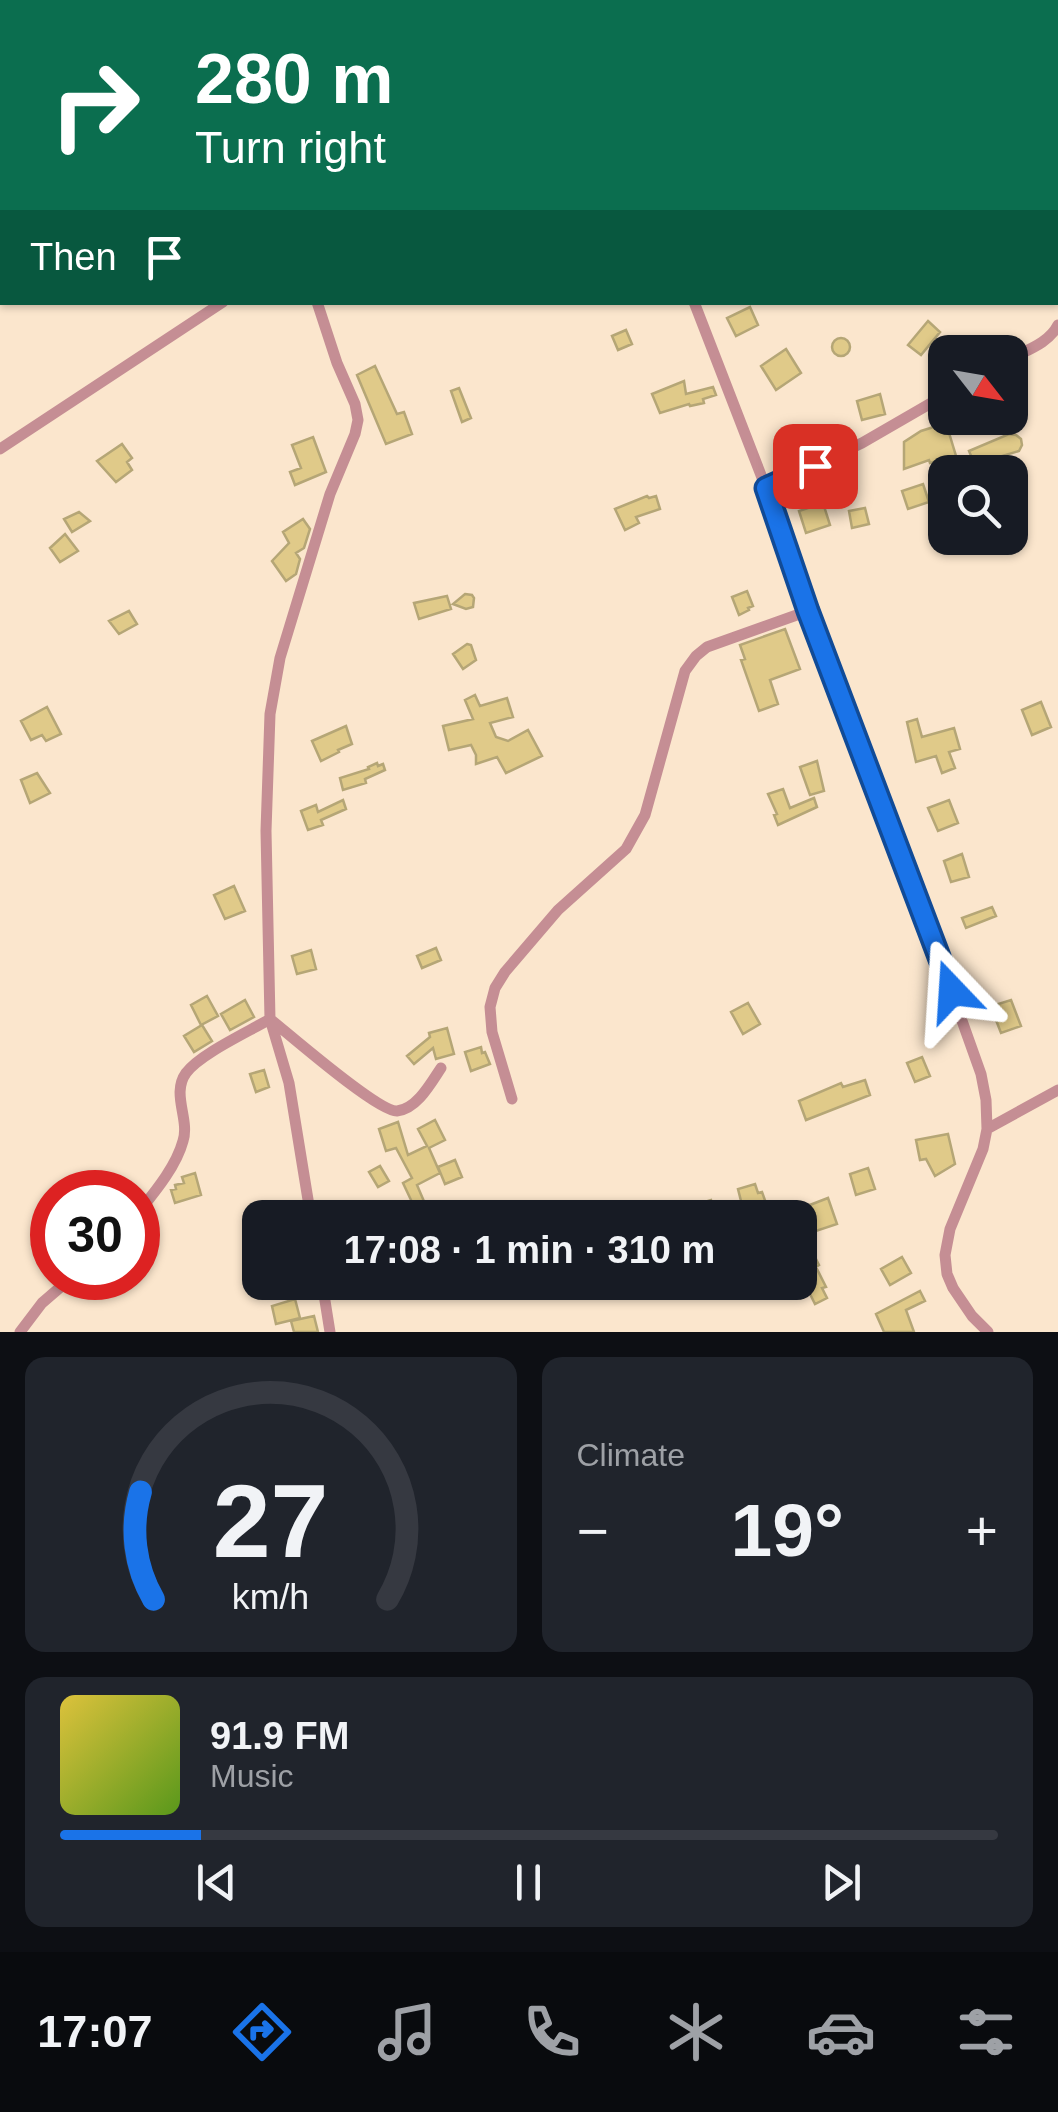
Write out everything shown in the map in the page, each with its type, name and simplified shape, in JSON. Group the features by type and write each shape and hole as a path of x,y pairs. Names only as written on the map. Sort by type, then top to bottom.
{"street":[{"path":"0,448 218,305"},
{"path":"308,1200 288,1084 270,1019 266,831 270,714 280,658 330,494 358,420 356,404 337,363 318,305"},
{"path":"695,305 974,1051 986,1100 987,1129 950,1229 946,1256 947,1274 954,1288 988,1332"},
{"path":"1028,349 1054,334 1058,325"},
{"path":"766,488 862,443 928,405"},
{"path":"512,1099 492,1032 490,1007 495,988 558,910 626,849 638,831 685,671 707,647 808,611"},
{"path":"270,1019 392,1110 412,1104 442,1068"},
{"path":"160,1183 183,1142 180,1092 188,1070 270,1019"},
{"path":"987,1129 1058,1090"},
{"path":"20,1332 45,1300"},
{"path":"325,1300 330,1332"}],"building":[{"path":"750,307 758,325 736,336 727,318"},
{"path":"928,321 940,332 928,335 928,347 921,355 908,345"},
{"path":"626,330 632,344 618,350 612,336"},
{"path":"841,338 850,347 841,356 832,347"},
{"path":"786,349 801,373 776,390 761,366"},
{"path":"375,366 397,414 404,412 412,434 386,444 357,375"},
{"path":"684,381 686,394 713,387 716,395 703,399 704,403 660,413 652,394"},
{"path":"459,388 471,418 462,422 451,391"},
{"path":"880,394 885,414 862,420 857,401"},
{"path":"928,429 928,435 950,435 956,455 928,455 928,460 904,469 904,442"},
{"path":"1007,435 1021,439 1019,451 1005,455 971,455 969,451"},
{"path":"313,437 326,472 295,485 290,472 301,468 292,445"},
{"path":"122,444 132,458 127,462 132,470 116,482 97,461"},
{"path":"923,484 928,502 908,509 902,491"},
{"path":"656,496 660,509 636,517 639,523 625,530 615,509"},
{"path":"823,503 830,525 806,533 799,511"},
{"path":"865,508 869,524 852,528 849,511"},
{"path":"79,512 90,521 72,532 64,519"},
{"path":"303,519 310,529 304,548 296,553 300,559 296,574 286,581 272,561 289,543 283,532"},
{"path":"65,534 78,551 60,562 50,548"},
{"path":"747,591 753,606 739,615 732,597"},
{"path":"465,594 474,598 473,607 466,609 453,604"},
{"path":"447,596 451,609 419,619 414,603"},
{"path":"129,611 137,624 119,634 109,621"},
{"path":"785,629 800,669 770,680 778,704 759,711 741,660 745,659 740,645"},
{"path":"467,644 476,660 463,669 453,654"},
{"path":"475,695 480,706 507,698 513,717 490,723 496,737 508,741 528,730 542,756 506,773 497,757 476,764 471,745 449,750 443,726 473,719 465,700"},
{"path":"1041,702 1051,727 1032,735 1022,710"},
{"path":"47,707 61,734 46,741 42,735 31,740 21,721"},
{"path":"917,719 922,737 954,728 960,749 949,752 955,768 942,773 936,756 916,762 907,722"},
{"path":"346,726 352,744 321,761 312,741"},
{"path":"817,761 824,791 810,795 800,767"},
{"path":"383,764 385,770 365,779 366,783 343,790 340,778"},
{"path":"37,773 50,793 30,803 21,780"},
{"path":"783,789 790,808 814,798 817,807 778,825 768,794"},
{"path":"343,800 346,809 308,830 301,811 316,805 318,812"},
{"path":"949,800 958,823 938,831 928,808"},
{"path":"962,854 969,877 951,882 944,861"},
{"path":"234,886 245,911 225,919 214,895"},
{"path":"992,907 996,916 966,928 962,918"},
{"path":"436,948 441,960 422,968 417,956"},
{"path":"311,950 316,969 297,974 292,956"},
{"path":"207,996 218,1016 201,1025 191,1005"},
{"path":"245,1000 254,1017 230,1030 221,1014"},
{"path":"1011,1000 1021,1026 1001,1033 995,1005"},
{"path":"748,1003 760,1024 743,1034 731,1012"},
{"path":"202,1025 212,1041 194,1052 184,1036"},
{"path":"447,1028 454,1054 436,1059 433,1048 414,1064 407,1056 430,1037 429,1033"},
{"path":"481,1047 490,1064 471,1071 465,1052"},
{"path":"922,1057 930,1076 915,1082 907,1063"},
{"path":"264,1070 269,1087 256,1092 250,1074"},
{"path":"865,1080 870,1095 806,1120 799,1101 841,1083 843,1087"},
{"path":"435,1120 445,1140 429,1148 440,1173 417,1185 423,1200 411,1200 403,1183 412,1178 396,1148 386,1151 379,1129 398,1122 408,1155 427,1146 418,1129"},
{"path":"948,1134 955,1164 935,1176 926,1159 920,1160 916,1140"},
{"path":"455,1160 462,1177 445,1184 438,1167"},
{"path":"380,1166 389,1181 378,1187 369,1172"},
{"path":"868,1168 875,1189 856,1195 850,1174"},
{"path":"195,1173 201,1195 175,1203 171,1190 184,1183 182,1177"},
{"path":"755,1184 765,1200 741,1200 738,1189"},
{"path":"828,1198 837,1224 817,1231 817,1202"},
{"path":"902,1257 911,1273 890,1285 881,1269"},
{"path":"817,1269 827,1298 815,1304 813,1300 817,1300"},
{"path":"920,1291 925,1301 906,1310 914,1332 884,1332 876,1314"},
{"path":"295,1300 300,1318 276,1324 272,1306"},
{"path":"314,1316 318,1332 294,1332 291,1321"}],"route":[{"path":"815,466 766,488 808,611 952,991"}]}
